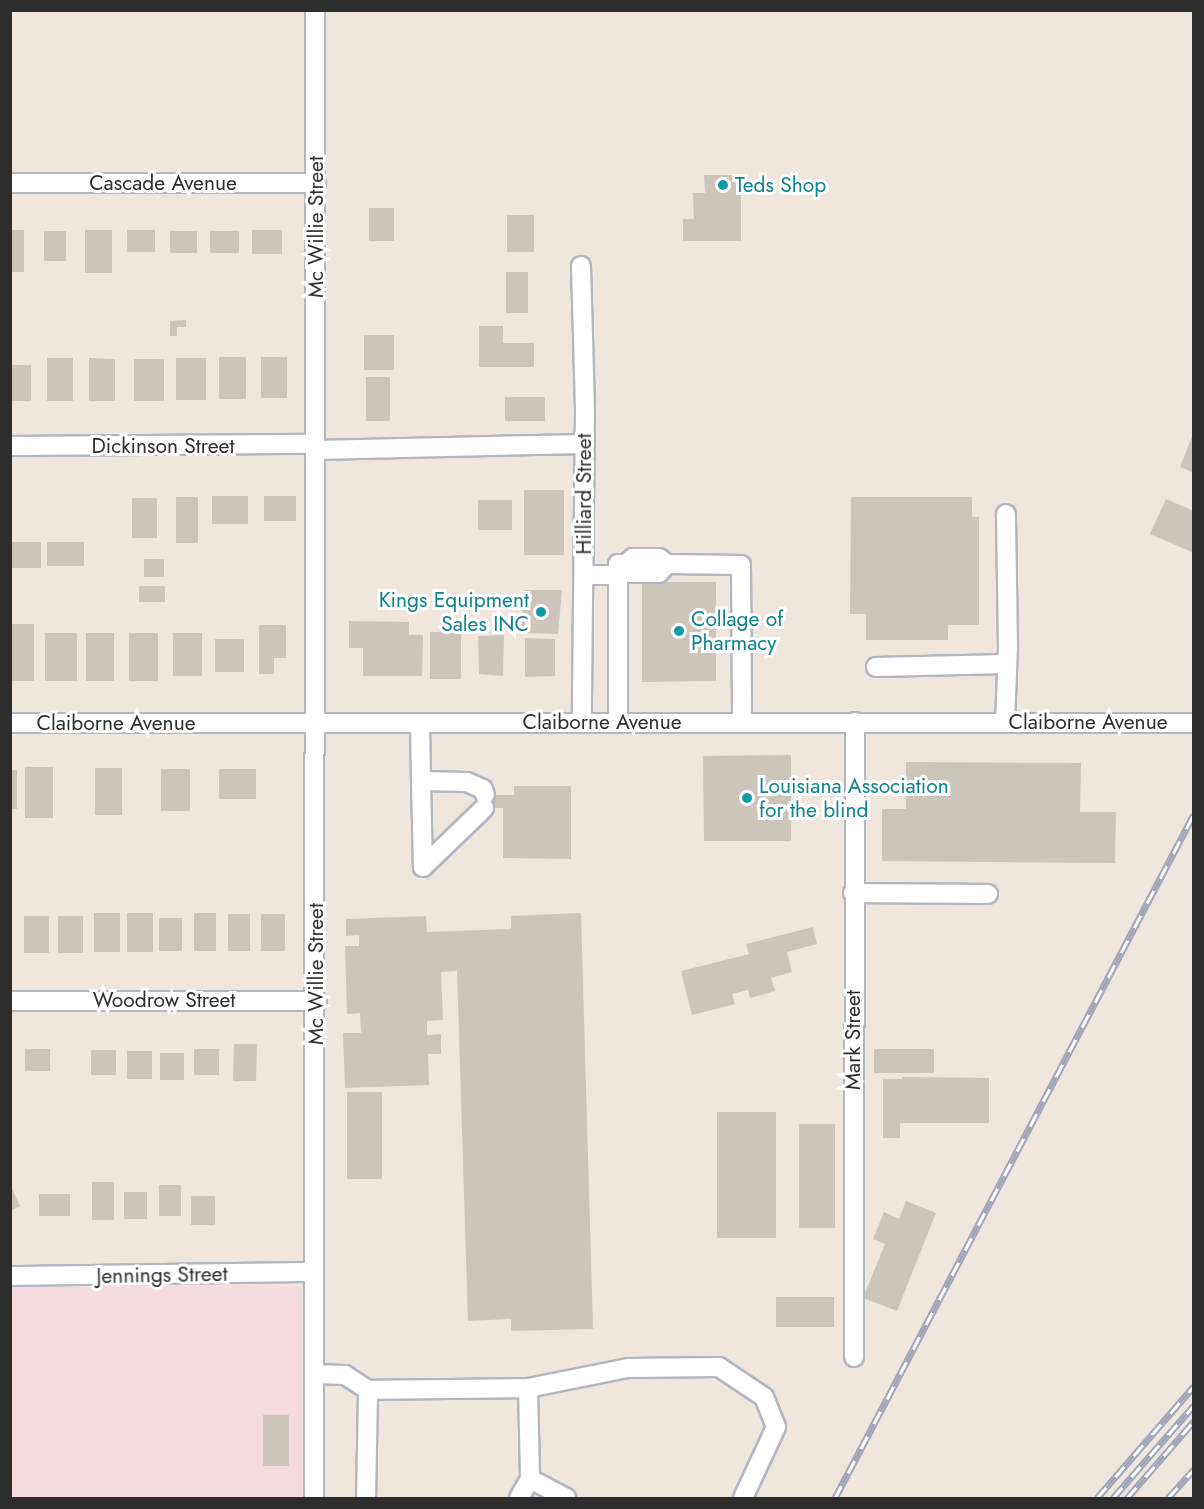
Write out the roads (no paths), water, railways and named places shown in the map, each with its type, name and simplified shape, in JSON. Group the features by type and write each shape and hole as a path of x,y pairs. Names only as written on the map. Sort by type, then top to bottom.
{"street":[{"name":"Mc Willie Street","path":"314,1498 316,1374 314,1272 315,10"},
{"name":"Cascade Avenue","path":"10,183 316,183"},
{"name":"Hilliard Street","path":"581,266 585,444 582,722"},
{"name":"Dickinson Street","path":"10,446 316,447 585,444"},
{"path":"1005,722 1006,514"},
{"path":"584,575 622,569 631,573 659,573 667,564 741,566 742,722"},
{"path":"618,722 622,569"},
{"path":"876,667 1007,664"},
{"name":"Mark Street","path":"854,1358 855,722"},
{"name":"Claiborne Avenue","path":"10,723 1194,723"},
{"path":"420,723 421,781 423,867 485,802 483,789 468,782 421,781"},
{"path":"853,893 988,894"},
{"name":"Woodrow Street","path":"10,1001 316,1001"},
{"name":"Jennings Street","path":"10,1276 314,1272"},
{"path":"316,1374 345,1375 368,1390 528,1388 628,1368 719,1367 764,1397 776,1427 743,1498"},
{"path":"519,1498 530,1479 528,1388"},
{"path":"366,1498 368,1390"},
{"path":"530,1479 566,1498"}],"railway":[{"path":"835,1498 1194,814"},
{"path":"1097,1498 1194,1386"},
{"path":"1113,1498 1194,1405"},
{"path":"1127,1498 1194,1421"},
{"path":"1168,1498 1194,1469"}],"place":[{"name":"Teds Shop","path":"723,185"},
{"name":"Kings Equipment Sales INC","path":"541,612"},
{"name":"Collage of Pharmacy","path":"679,631"},
{"name":"Louisiana Association for the blind","path":"747,798"}]}
